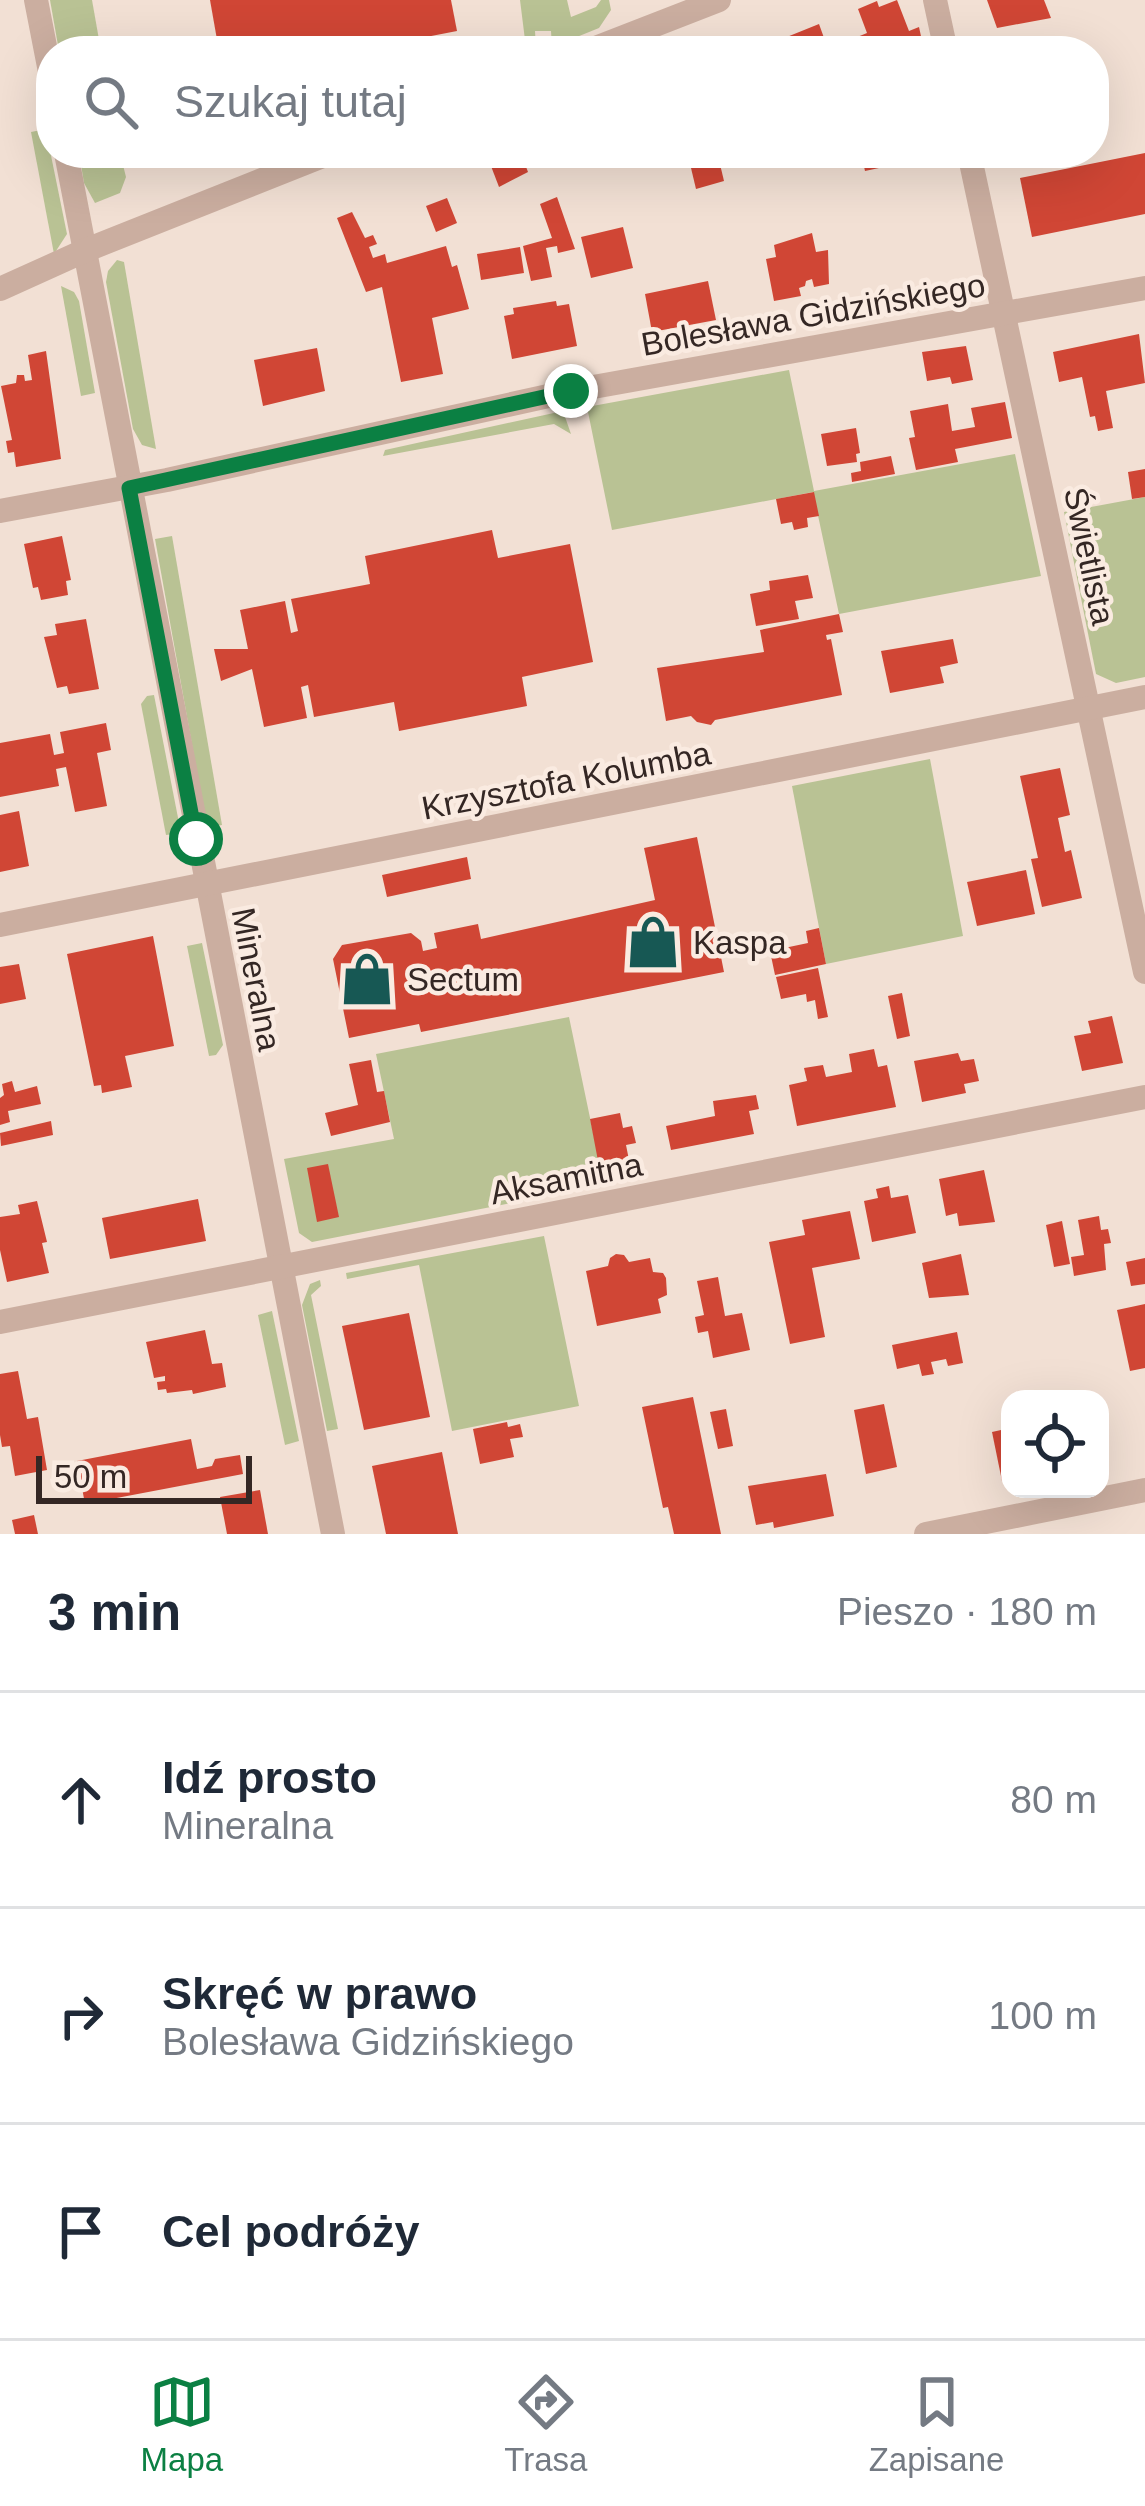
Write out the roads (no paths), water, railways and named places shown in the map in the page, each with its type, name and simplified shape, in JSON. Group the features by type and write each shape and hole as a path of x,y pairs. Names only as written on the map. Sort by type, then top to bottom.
{"street":[{"path":"36,0 43,36"},
{"path":"627,36 719,0"},
{"path":"935,0 943,36"},
{"name":"Mineralna","path":"68,168 333,1534"},
{"path":"0,289 292,168"},
{"name":"Świetlista","path":"972,168 1145,972"},
{"name":"Bolesława Gidzińskiego","path":"0,512 571,391 1145,288"},
{"name":"Krzysztofa Kolumba","path":"0,925 1145,698"},
{"name":"Aksamitna","path":"0,1322 1145,1097"},
{"path":"926,1534 1145,1490"}],"place":[{"name":"Kaspa","path":"653,942"},
{"name":"Sectum","path":"367,979"}]}
